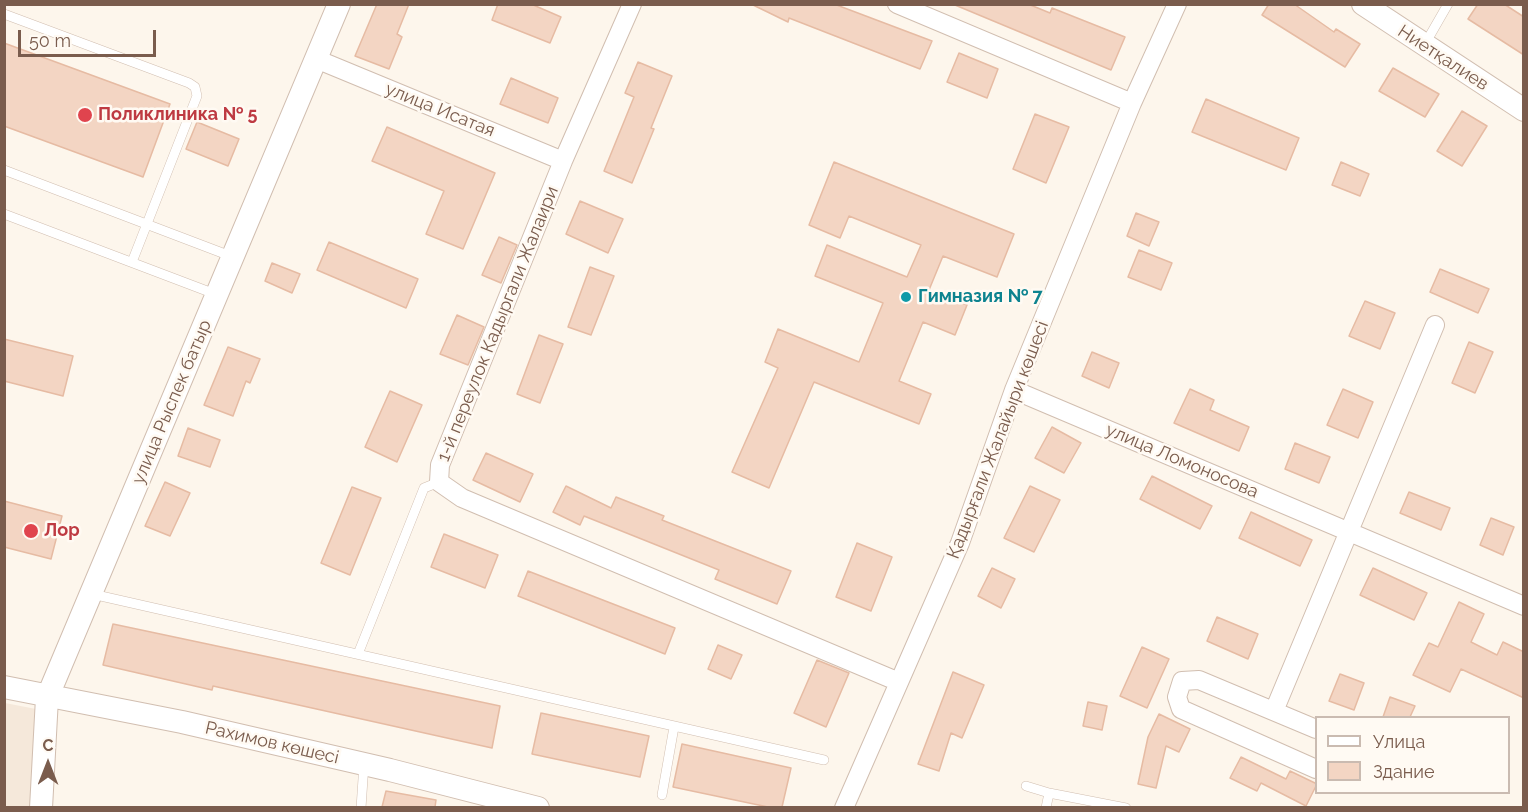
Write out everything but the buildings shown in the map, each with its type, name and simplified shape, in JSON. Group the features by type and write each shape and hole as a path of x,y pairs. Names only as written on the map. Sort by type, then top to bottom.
{"street":[{"name":"улица Рыспек батыр","path":"41,807 47,698 339,4"},
{"name":"1-й переулок Кадыргали Жалаири","path":"632,4 563,161 440,465 439,482 462,498 899,682"},
{"path":"897,4 1132,103"},
{"name":"Қадырғали Жалайыри көшесі","path":"844,807 960,543 1014,390 1132,103 1177,4"},
{"name":"Ниетқалиев","path":"1363,4 1524,110"},
{"name":"улица Исатая","path":"316,59 563,161"},
{"path":"1274,711 1435,325"},
{"name":"улица Ломоносова","path":"1014,390 1524,606"},
{"path":"1315,728 1199,680 1182,681 1177,697 1181,709 1315,768"},
{"name":"Рахимов көшесі","path":"4,687 47,698 182,722 364,764 503,804 538,807"}],"lane":[{"path":"1424,46 1448,4"},
{"path":"4,14 189,82 195,87 197,96 132,262"},
{"path":"4,170 233,258"},
{"path":"4,214 217,295"},
{"path":"358,654 424,488 439,482"},
{"path":"92,594 824,759"},
{"path":"662,795 674,727"},
{"path":"362,807 364,764"},
{"path":"1026,786 1049,793 1126,807"},
{"path":"1046,807 1049,793"}],"shaded area":[{"path":"5,703 36,709 32,807 5,808"}],"place":[{"name":"Поликлиника № 5","path":"85,115"},
{"name":"Гимназия № 7","path":"906,297"},
{"name":"Лор","path":"31,531"}]}
